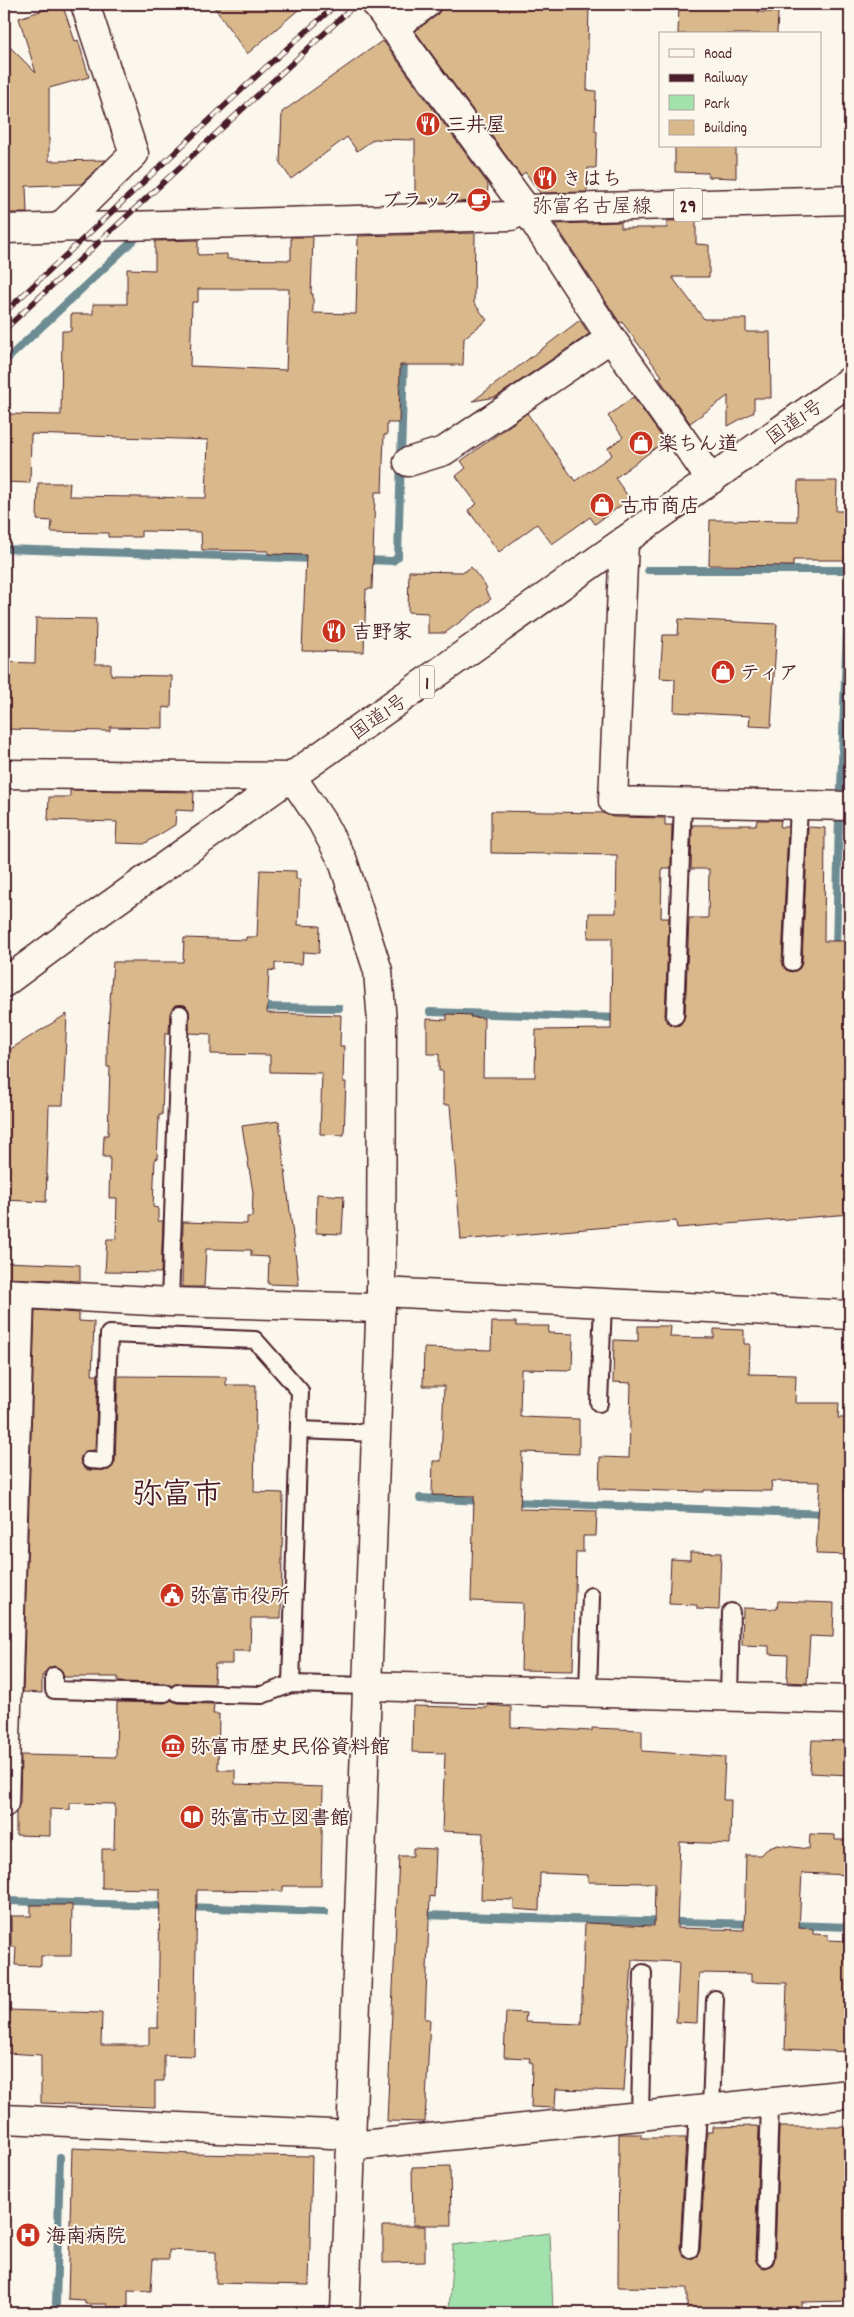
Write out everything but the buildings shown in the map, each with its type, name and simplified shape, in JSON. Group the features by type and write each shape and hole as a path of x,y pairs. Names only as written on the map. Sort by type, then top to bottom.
{"main road":[{"path":"58,228 134,154 85,4"},
{"name":"弥富名古屋線","path":"376,4 526,209 850,200"},
{"path":"393,28 426,4"},
{"path":"4,229 511,216 526,209 612,338 711,480"},
{"path":"408,462 444,451 612,338"},
{"name":"国道1号","path":"4,983 93,917 850,381"},
{"path":"624,541 613,801 850,806"},
{"path":"4,774 292,777 322,822 343,862 378,971 382,1023 381,1300 345,2313"},
{"path":"4,1803 12,1294 170,1302 381,1300 602,1302 850,1314"},
{"path":"368,1686 850,1700"},
{"path":"4,2119 352,2140 640,2116 850,2094"}],"lane":[{"path":"675,1016 683,802"},
{"path":"792,962 799,805"},
{"path":"170,1302 180,1014"},
{"path":"599,1403 602,1302"},
{"path":"90,1460 104,1461 109,1334 255,1340 300,1391 291,1684"},
{"path":"299,1430 376,1433"},
{"path":"588,1691 590,1596"},
{"path":"729,1696 731,1612"},
{"path":"54,1676 54,1690 262,1695 291,1684 368,1686"},
{"path":"640,2116 643,1973"},
{"path":"690,2249 715,1999"},
{"path":"765,2258 770,2103"}],"green space":[{"path":"550,2233 553,2313 449,2313 453,2245"}],"waterway":[{"path":"4,362 139,235"},
{"path":"364,560 393,561 398,557 404,357"},
{"path":"4,549 315,559"},
{"path":"648,570 849,570 841,789"},
{"path":"836,950 839,817"},
{"path":"166,1005 194,1005"},
{"path":"258,1007 339,1008"},
{"path":"430,1012 620,1018"},
{"path":"420,1498 483,1501"},
{"path":"512,1502 828,1514"},
{"path":"7,1901 168,1906"},
{"path":"187,1907 325,1912"},
{"path":"421,1915 754,1924"},
{"path":"791,1925 850,1927"},
{"path":"56,2304 60,2157"}],"railway":[{"path":"4,313 265,68 337,4"},
{"path":"4,330 356,4"}],"place":[{"name":"三井屋","path":"428,124"},
{"name":"きはち","path":"545,178"},
{"name":"ブラック","path":"479,200"},
{"name":"楽ちん道","path":"641,443"},
{"name":"古市商店","path":"602,505"},
{"name":"吉野家","path":"334,631"},
{"name":"ティア","path":"723,672"},
{"name":"弥富市役所","path":"172,1595"},
{"name":"弥富市歴史民俗資料館","path":"173,1746"},
{"name":"弥富市立図書館","path":"192,1817"},
{"name":"海南病院","path":"28,2235"}],"district":[{"name":"弥富市","path":"177,1493"}]}
